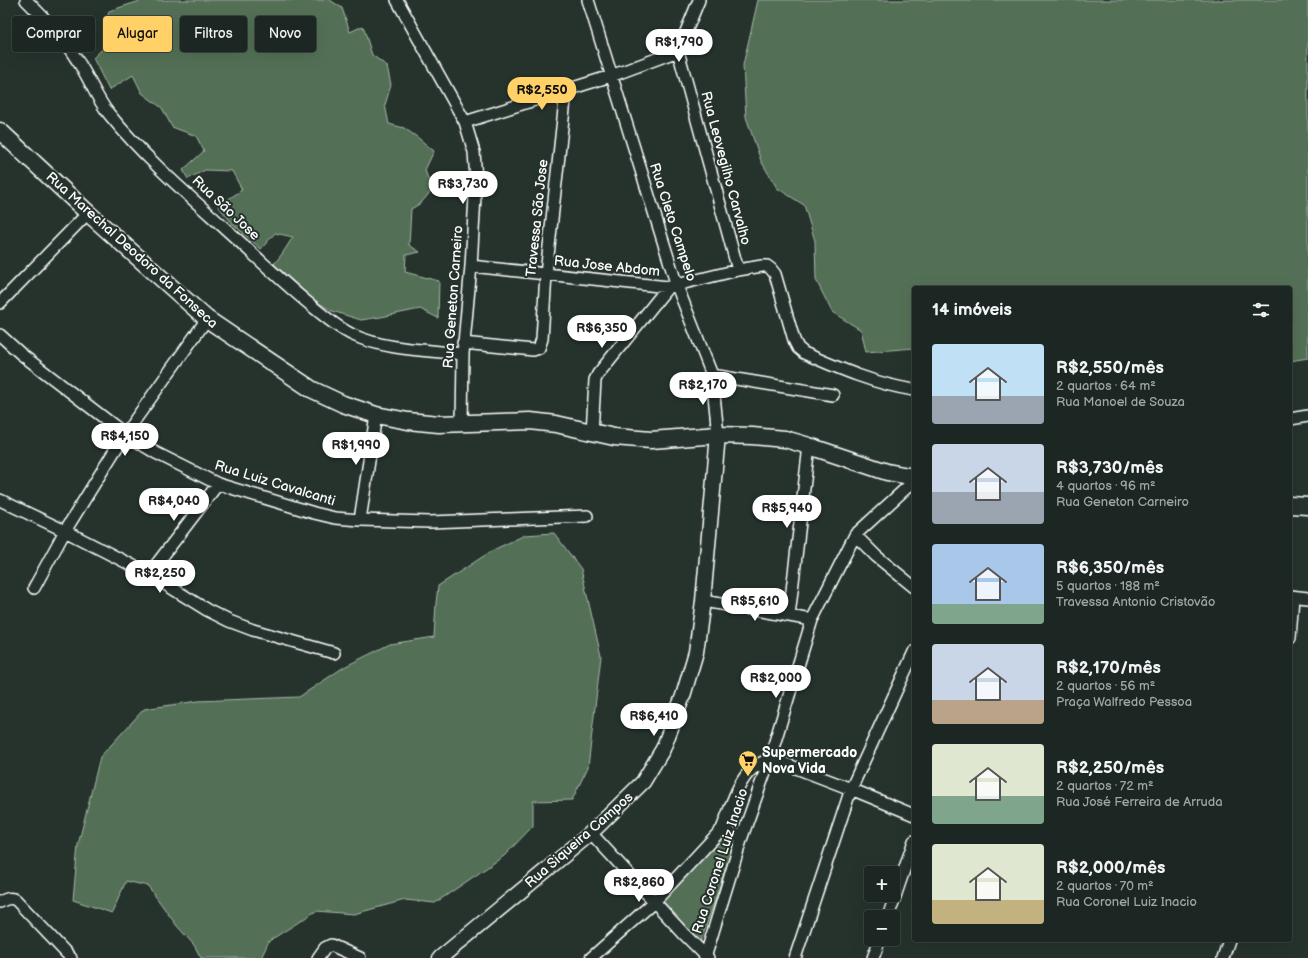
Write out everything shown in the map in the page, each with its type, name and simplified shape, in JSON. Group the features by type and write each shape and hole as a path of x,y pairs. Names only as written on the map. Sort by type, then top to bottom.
{"main road":[{"name":"Rua Marechal Deodoro da Fonseca","path":"0,131 88,213 207,319 311,389 343,404 376,415 408,422 462,424 530,421 556,424 614,438 652,440 718,435 785,439 887,472 912,477"},
{"path":"1292,505 1308,506"}],"street":[{"name":"Rua São Jose","path":"26,0 62,37 78,61 93,90 108,113 125,132 157,165 293,292 340,329 353,336 371,342 392,346 533,350 539,348"},
{"name":"Rua Geneton Carneiro","path":"397,0 466,122 474,152 476,179 471,266 463,349 462,424"},
{"name":"Rua Cleto Campelo","path":"588,0 672,287 712,375 718,435"},
{"path":"466,122 611,76 678,51 699,0"},
{"name":"Rua Leovegilho Carvalho","path":"678,51 738,270"},
{"name":"Travessa São Jose","path":"539,348 542,339 546,274 566,91"},
{"path":"0,303 88,213"},
{"name":"Rua Jose Abdom","path":"471,266 672,287 738,270 767,266 771,268 775,274 794,340 798,348 804,353 853,375 878,383 912,390"},
{"path":"592,432 596,380 598,374 672,287"},
{"path":"34,588 65,531 125,434 207,319"},
{"name":"Rua Luiz Cavalcanti","path":"0,336 21,354 125,434 156,453 218,484 335,518 430,522 587,516"},
{"path":"712,375 833,395"},
{"path":"360,520 376,415"},
{"path":"1292,419 1308,416"},
{"name":"Rua Siqueira Campos","path":"440,958 591,833 643,782 663,750 683,696 696,652 703,601 718,435"},
{"path":"789,616 809,446"},
{"name":"Rua Coronel Luiz Inacio","path":"706,957 742,837 770,758 812,620 855,535 912,483"},
{"path":"149,574 218,484"},
{"path":"0,500 149,574 207,610 229,621 253,630 334,653"},
{"path":"855,535 880,560 912,585"},
{"path":"1292,597 1308,598"},
{"path":"703,601 812,620"},
{"path":"795,958 851,789 912,656"},
{"path":"591,958 654,902 722,829 741,784 748,773 756,766 770,758 912,814"},
{"path":"722,829 742,837"},
{"path":"591,833 706,957"},
{"path":"890,910 912,848"},
{"path":"0,902 7,898 16,900 71,958"},
{"path":"1223,958 1228,942"},
{"path":"318,958 325,948 331,945 360,958"},
{"path":"874,958 878,946"}],"green space":[{"path":"143,0 330,0 342,8 350,32 363,26 372,55 387,66 391,85 385,105 389,124 404,128 434,151 425,170 432,190 421,203 411,209 409,245 420,252 406,255 405,272 439,281 438,318 420,309 361,320 332,311 314,300 274,264 293,237 275,233 261,249 233,224 218,206 242,190 232,171 205,170 188,179 183,170 204,151 196,136 172,127 162,108 142,93 133,75 109,90 93,58 103,49 103,52 172,52 172,16 108,16 109,11"},
{"path":"758,0 1308,0 1308,358 1292,361 1292,286 912,286 912,348 866,352 861,330 832,312 816,280 815,241 804,205 777,188 761,161 746,117 743,65"},
{"path":"554,533 581,569 601,656 588,767 572,800 533,801 533,826 504,856 435,903 405,900 354,914 316,911 269,941 261,958 201,958 194,945 177,926 148,886 126,881 112,913 73,900 78,845 100,757 144,709 198,701 299,697 344,667 390,644 434,637 438,586 493,550 525,535"},
{"path":"723,838 735,843 700,943 662,900"}],"place":[{"name":"Supermercado Nova Vida","path":"748,777"}]}
